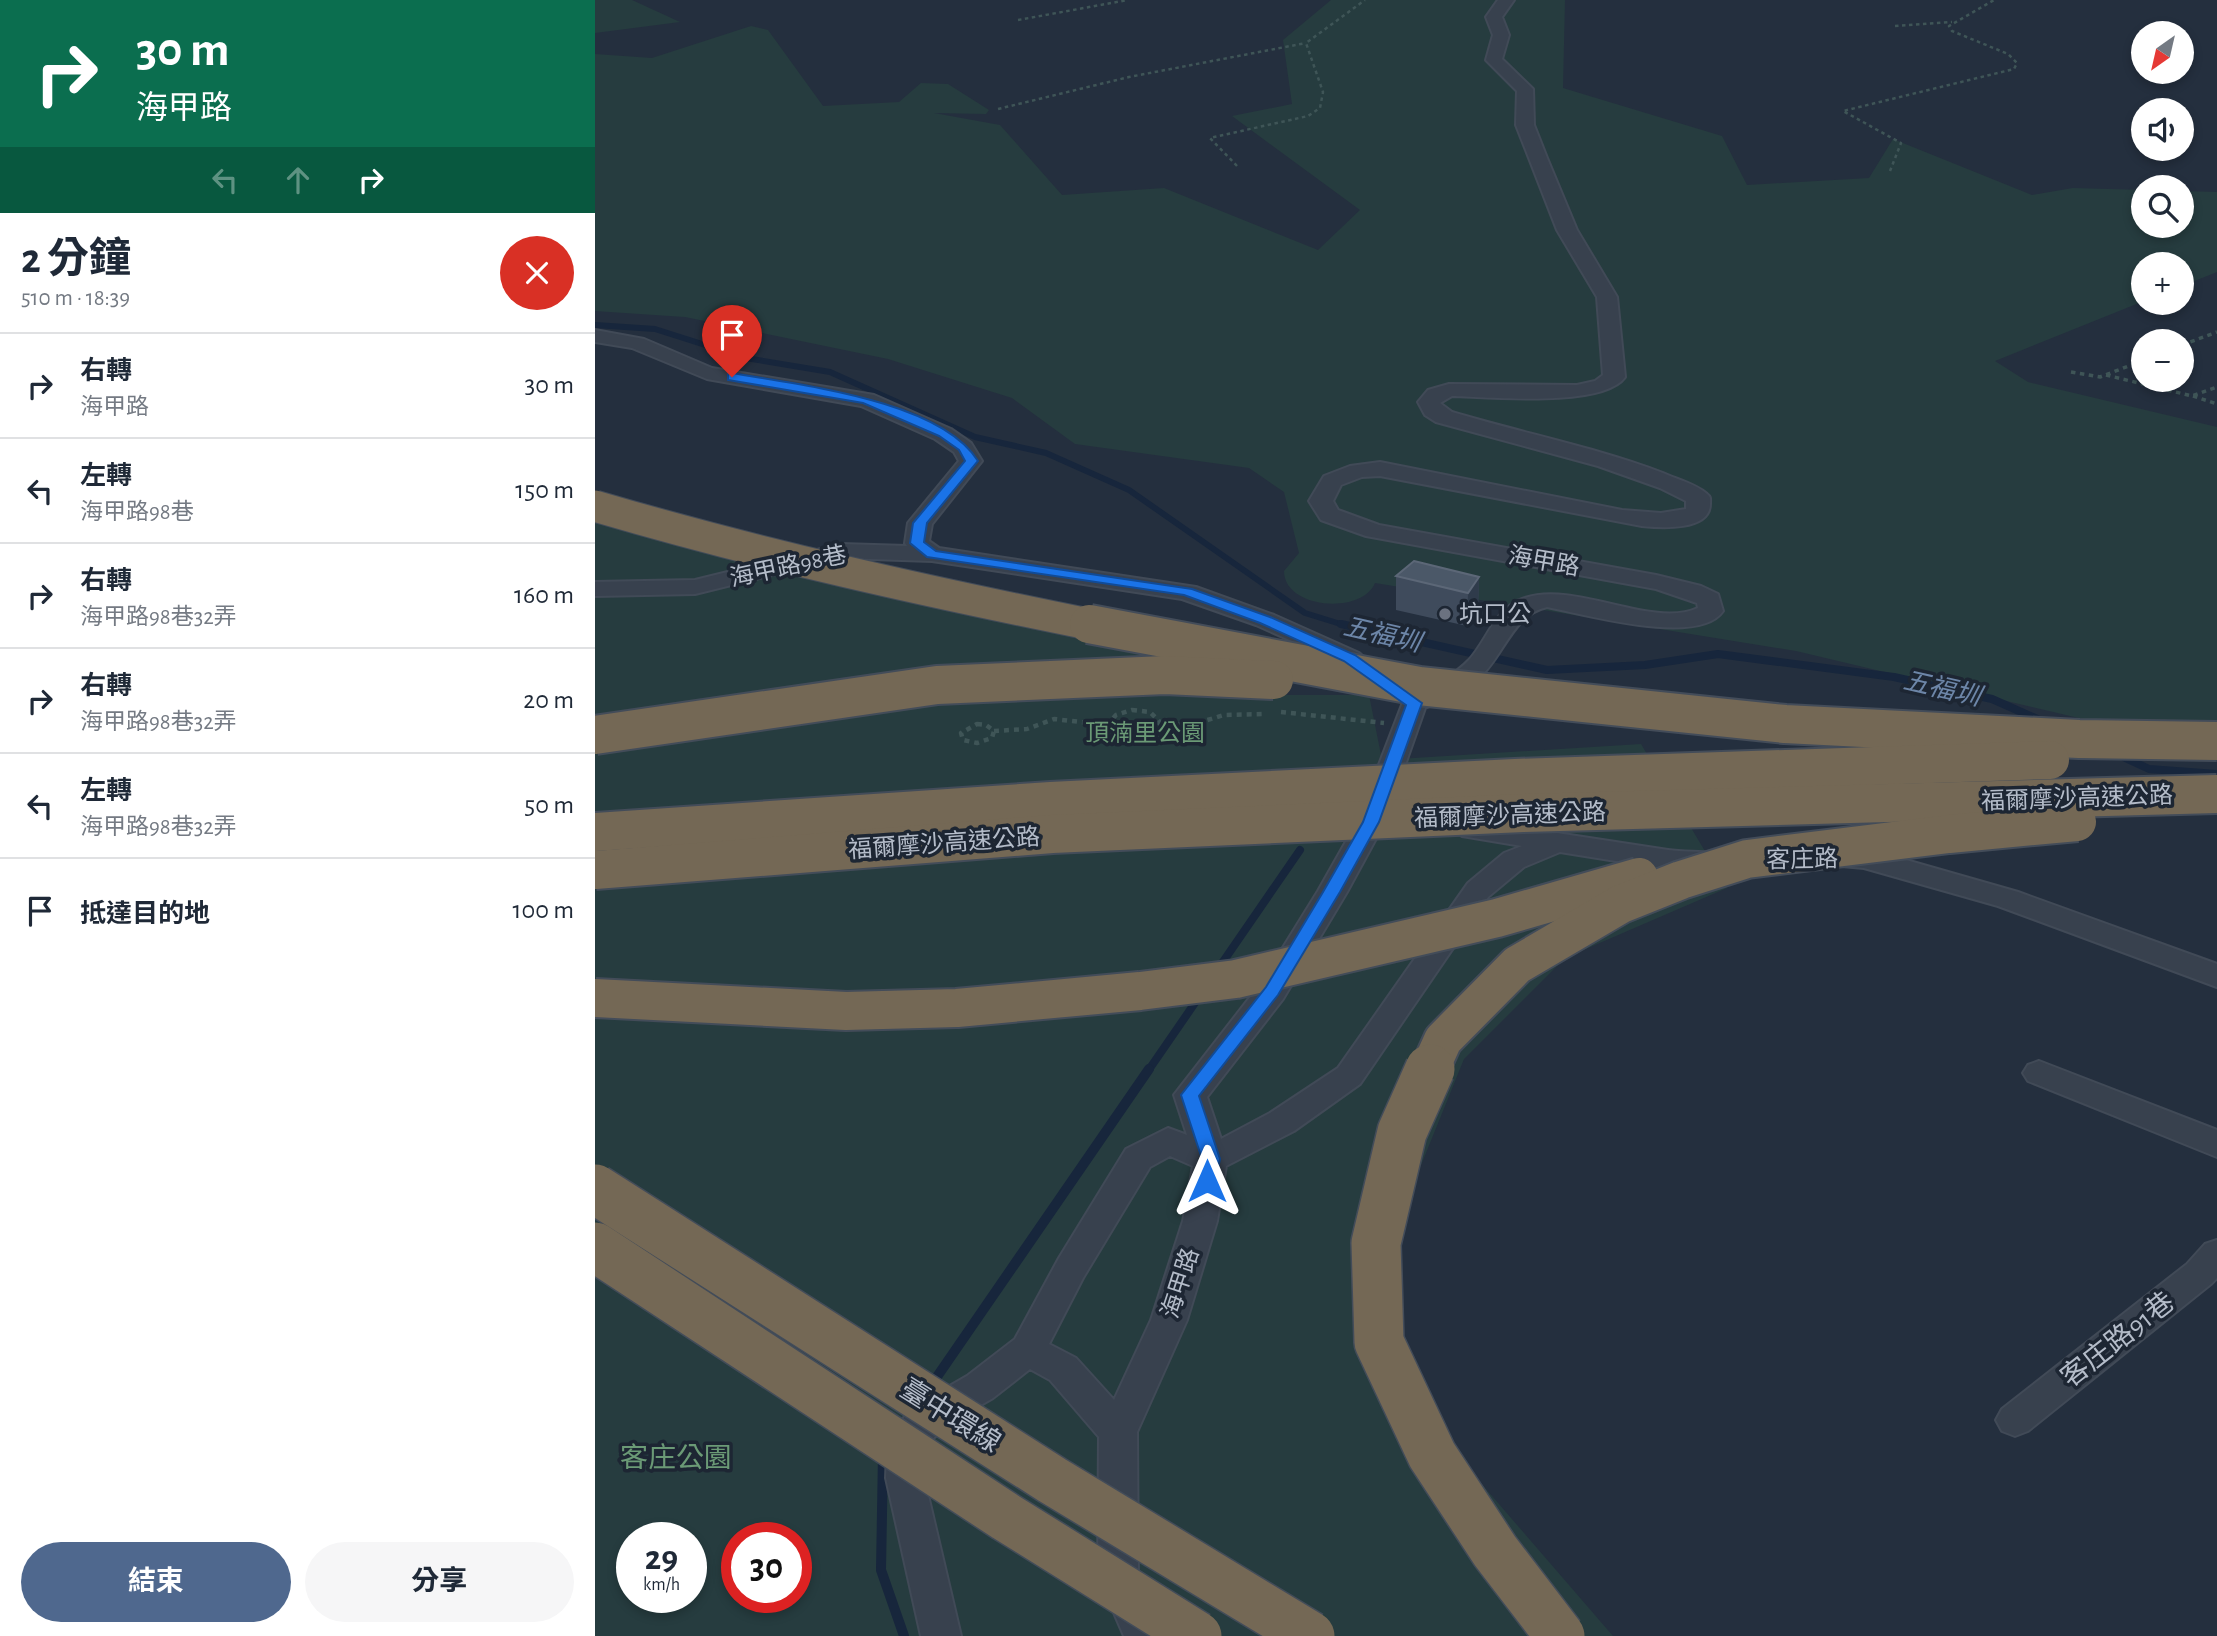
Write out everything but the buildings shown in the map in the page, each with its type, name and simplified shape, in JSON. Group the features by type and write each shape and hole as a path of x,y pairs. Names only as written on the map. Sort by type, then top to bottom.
{"highway":[{"path":"595,506 711,540 920,590 1171,641 1413,705"},
{"path":"595,735 937,685 1164,675 1413,705 2078,739 2217,741"},
{"name":"福爾摩沙高速公路","path":"595,832 1051,801 1515,778 2217,754"},
{"name":"福爾摩沙高速公路","path":"595,870 1052,834 1523,813 2217,794"},
{"path":"595,998 846,1011 957,1008 1154,989 1236,979 1497,918 1658,871 1949,834 2217,809"},
{"path":"1560,1636 1495,1551 1432,1455 1379,1342 1376,1243 1402,1132 1443,1040 1517,965 1621,904 1681,880 1747,859"},
{"name":"臺中環線","path":"595,1189 1052,1480 1310,1636"},
{"path":"595,1247 1006,1517 1197,1636"}],"street":[{"name":"海甲路","path":"1144,1636 1118,1576 1118,1432 1169,1320 1200,1222 1211,1159 1190,1095 1272,991 1371,822 1413,705 1467,676 1490,652 1515,611 1528,602 1547,600 1663,620 1692,620 1711,611 1709,599 1692,591 1616,574 1374,531 1329,515 1321,501 1332,481 1359,471 1380,469 1622,517 1657,521 1683,520 1698,512 1698,498 1677,486 1637,471 1444,417 1433,410 1429,402 1436,395 1449,390 1577,391 1602,387 1614,377 1607,297 1567,230 1538,158 1525,125 1525,89 1494,60 1501,35 1495,17 1506,0"},
{"path":"595,336 637,343 707,373 866,400 943,434 964,448 971,461 920,523 917,543 932,554"},
{"name":"海甲路98巷","path":"595,589 695,587 841,551 932,554 1187,592 1265,620 1350,658 1413,705"},
{"name":"客庄路","path":"1371,822 1495,830 1691,863 1864,858 2008,900 2217,976"},
{"path":"941,1636 905,1478 906,1451 918,1428 940,1410 980,1387 1028,1350 1071,1268 1138,1158 1168,1142 1211,1159 1282,1122 1349,1076 1478,890 1514,860 1561,841"},
{"path":"2039,1073 2217,1144"},
{"name":"客庄路91巷","path":"2015,1420 2199,1274 2217,1254"},
{"path":"1028,1350 1063,1370 1086,1391 1118,1432"}],"path":[{"path":"1018,20 1128,0"},
{"path":"998,109 1129,77 1306,43 1366,0"},
{"path":"1889,171 1901,143 1843,111 2014,69 2017,62 2008,54 1952,31 1949,26 1994,0"},
{"path":"1895,26 1953,22"},
{"path":"1237,166 1210,138 1308,116 1320,108 1323,92 1306,43"},
{"path":"2194,341 2217,332"},
{"path":"2071,372 2100,377 2131,365"},
{"path":"2106,375 2217,404"},
{"path":"2192,396 2217,387"},
{"path":"1158,725 1194,724 1224,715 1254,716 1278,712 1413,705"},
{"path":"1132,710 1150,712 1159,722 1156,732 1142,740 1124,742 1110,735 1107,725 1116,715 1132,710"},
{"path":"994,731 1027,729 1053,719 1107,725"},
{"path":"979,724 989,725 994,731 992,738 983,743 971,744 963,740 961,733 968,727 979,724"}],"green space":[{"path":"595,0 632,0 680,22 595,33"},
{"path":"1331,0 1565,0 1563,88 1722,136 1747,185 1869,178 1893,139 2032,195 2073,188 2131,190 2131,238 2194,238 2194,191 2217,192 2217,272 2194,281 2194,252 2131,252 2131,306 1995,361 2028,382 2217,427 2217,744 2121,728 1796,651 1375,583 1367,593 1355,600 1325,603 1309,600 1287,584 1284,571 1299,553 1284,492 1249,468 1075,444 1012,398 888,359 685,317 595,311 595,54 652,58 751,26 768,30 823,106 899,102 921,83 948,84 989,110 986,114 934,113 1000,125 1062,195 1164,188 1318,250 1360,210 1232,116 1292,104 1283,40"},
{"path":"595,492 983,597 1271,695 1369,695 1382,760 1641,744 1727,888 1565,958 1464,1059 1411,1190 1388,1305 1454,1452 1613,1636 595,1636"}],"waterway":[{"name":"五福圳","path":"595,325 655,329 746,358 830,372 975,437 1046,453 1129,490 1305,613 1347,626"},
{"name":"五福圳","path":"1341,624 1547,670 1645,665 1718,654 1894,677 1992,699 2044,722"},
{"name":"五福圳","path":"2119,755 2149,769 2217,774"},
{"path":"1218,969 1300,850"},
{"path":"1148,1071 1199,997"},
{"path":"932,1384 1149,1069"},
{"path":"883,1455 881,1570 904,1636"}],"place":[{"name":"坑口公","path":"1445,614"}],"route":[{"path":"732,377 866,400 909,417 964,448 971,461 920,523 917,543 932,554 1187,592 1265,620 1350,658 1414,703 1371,822 1332,892 1272,991 1190,1095 1211,1159 1207,1181"}],"park label":[{"name":"頂湳里公園","path":"1145,733"},
{"name":"客庄公園","path":"676,1457"}]}
